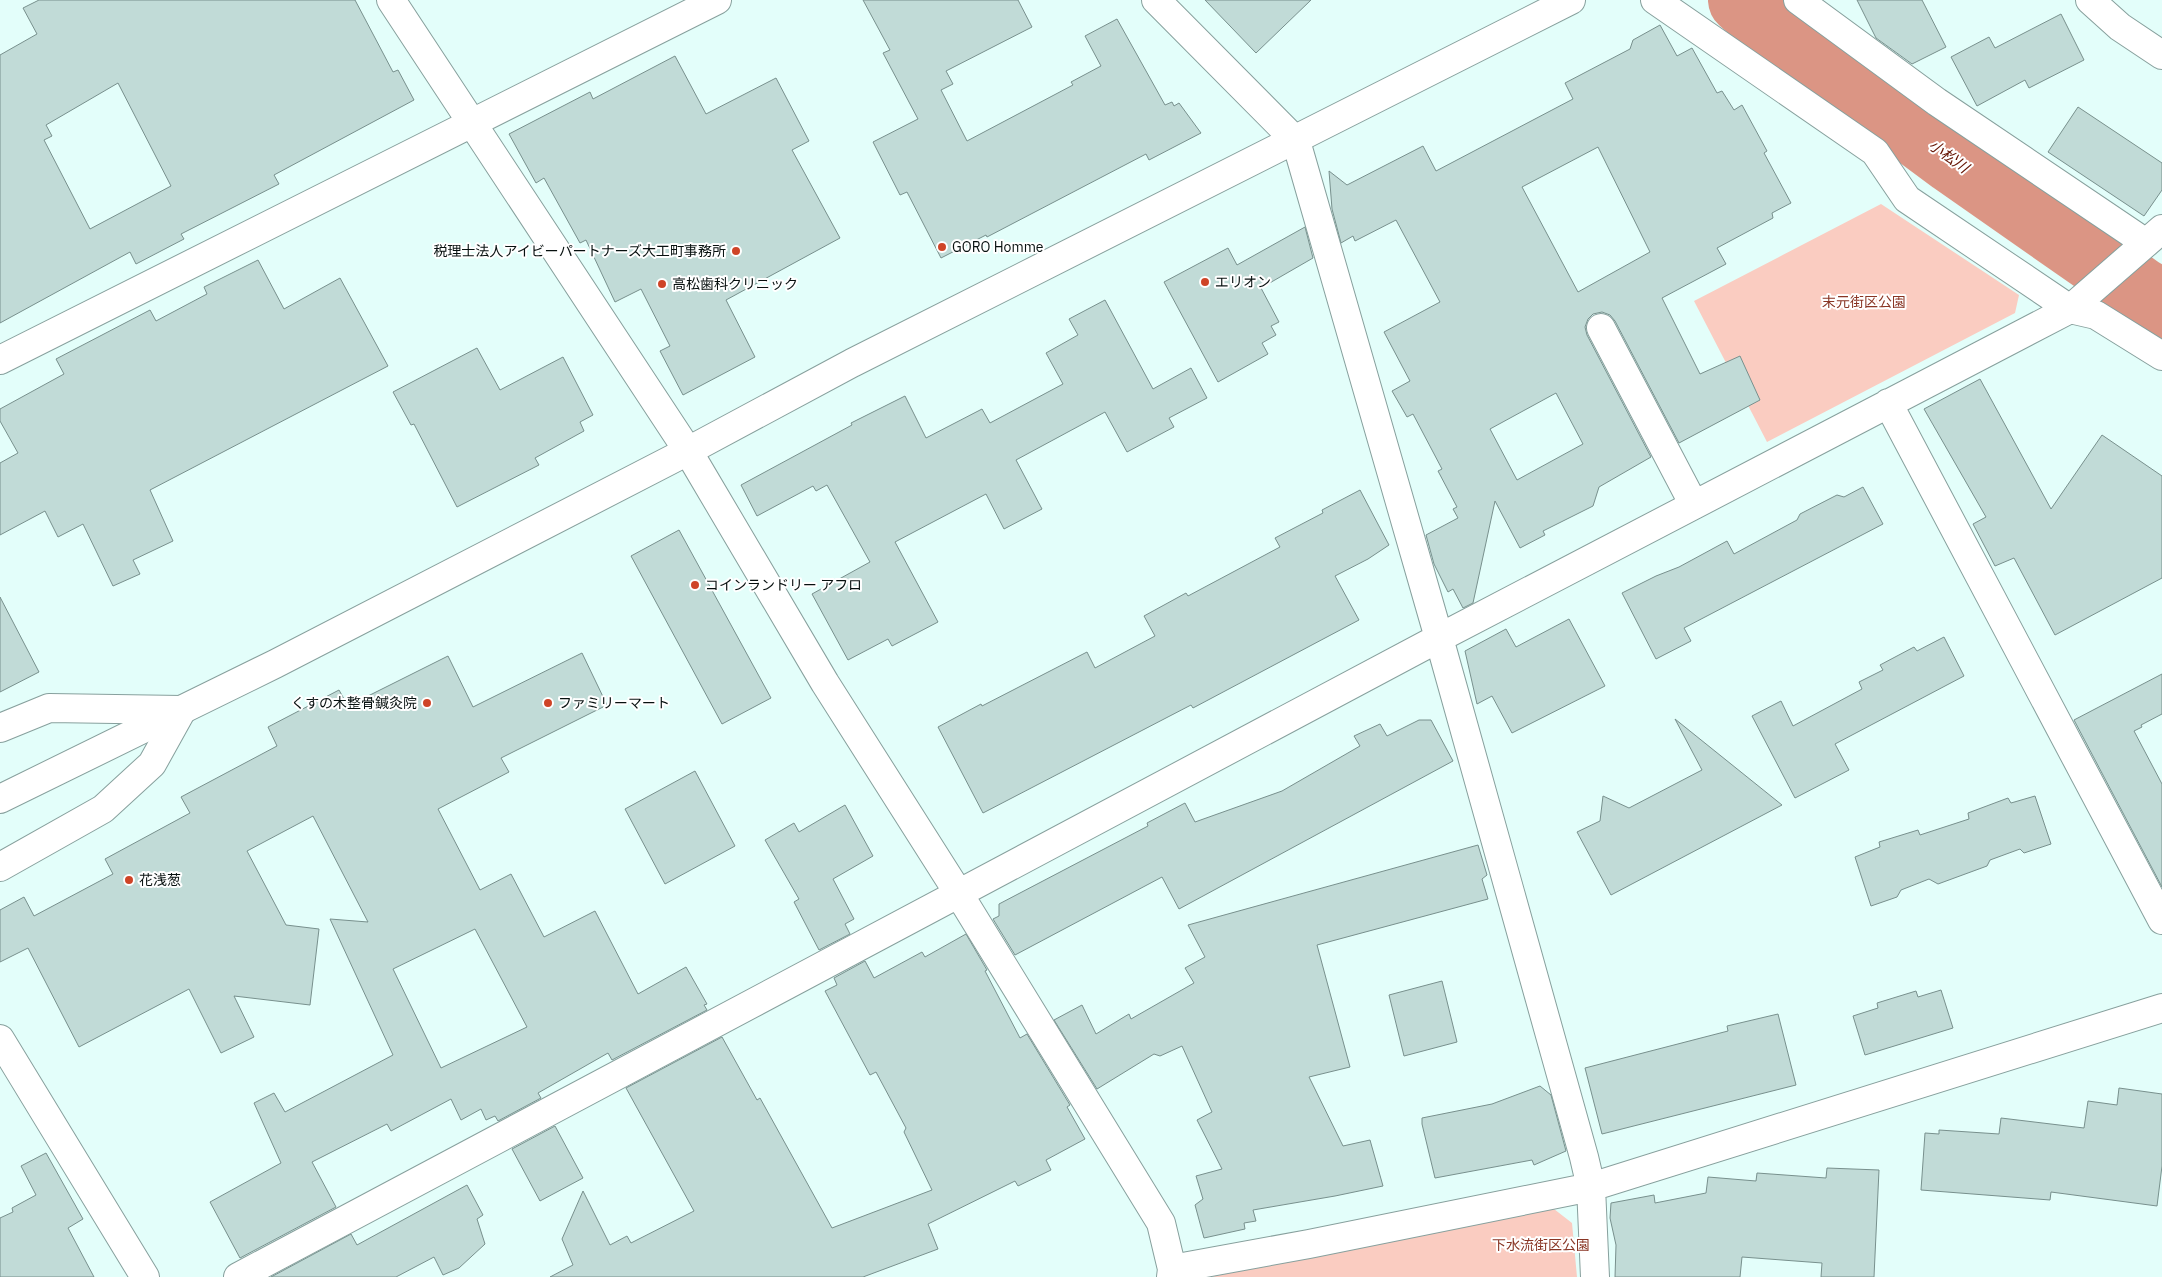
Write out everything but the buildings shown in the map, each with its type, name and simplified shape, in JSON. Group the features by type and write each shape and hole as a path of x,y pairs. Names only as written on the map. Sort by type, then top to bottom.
{"street":[{"path":"391,0 688,451 825,682 959,894 1161,1223 1171,1273 1591,1187 2162,1008"},
{"path":"0,360 717,0"},
{"path":"1156,0 1296,140 1439,638 1591,1187 1595,1277"},
{"path":"0,799 182,710 688,451 852,363 1571,0"},
{"path":"1655,0 1875,152 1908,199 2070,309 2096,315 2162,356"},
{"path":"238,1277 1439,638 1888,402 2070,309 2154,236 1937,102 1798,0"},
{"path":"2090,0 2120,27 2162,55"},
{"path":"1601,328 1694,505"},
{"path":"1888,402 2162,920"},
{"path":"0,728 50,708 182,710"},
{"path":"0,867 103,809 152,764 182,710"},
{"path":"0,1039 145,1277"}],"green space":[{"name":"末元街区公園","path":"1881,204 2019,295 2015,313 1767,442 1694,301"},
{"name":"下水流街区公園","path":"1554,1209 1572,1223 1577,1277 1210,1277"}],"waterway":[{"name":"小松川","path":"1742,0 1762,18 1953,160 2162,304"}],"place":[{"name":"GORO Homme","path":"942,247"},
{"name":"税理士法人アイビーパートナーズ大工町事務所","path":"736,251"},
{"name":"エリオン","path":"1205,282"},
{"name":"高松歯科クリニック","path":"662,284"},
{"name":"コインランドリー アフロ","path":"695,585"},
{"name":"くすの木整骨鍼灸院","path":"427,703"},
{"name":"ファミリーマート","path":"548,703"},
{"name":"花浅葱","path":"129,880"}]}
